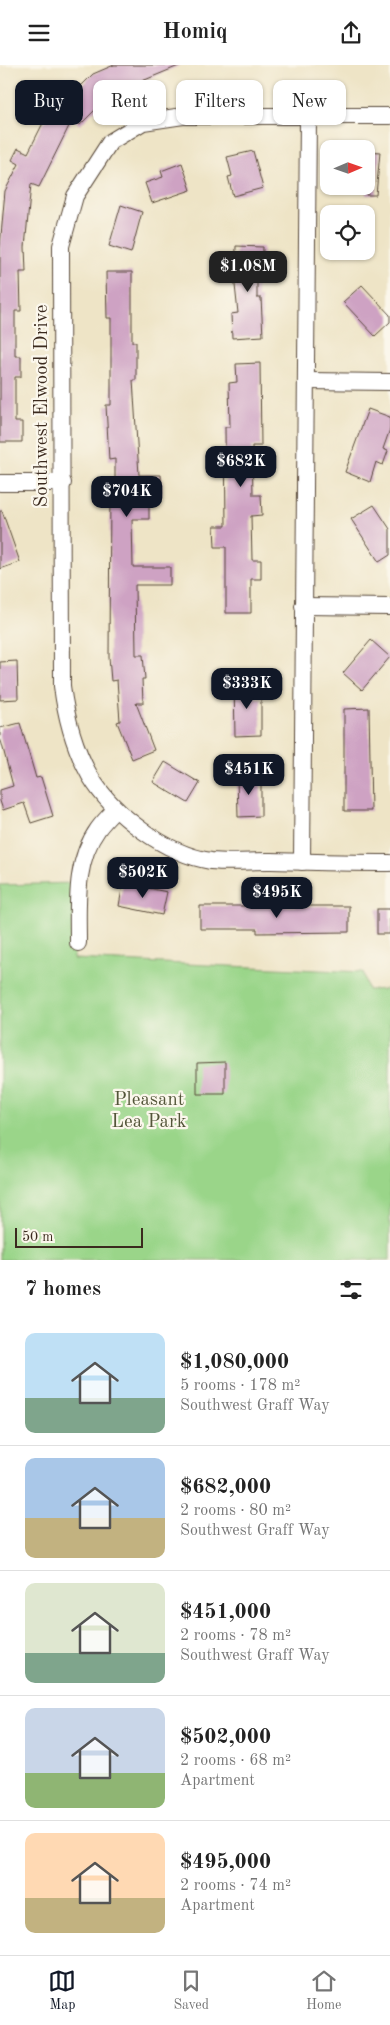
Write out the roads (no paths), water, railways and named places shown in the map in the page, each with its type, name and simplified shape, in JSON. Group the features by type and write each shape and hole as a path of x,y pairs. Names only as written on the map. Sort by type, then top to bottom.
{"street":[{"name":"Southwest Elwood Drive","path":"273,115 183,116 143,122 110,142 75,196 61,246 62,686 66,717 90,777 116,809 139,829 170,847 211,861 390,863"},
{"name":"Southwest Elwood Drive","path":"346,115 390,116"},
{"path":"302,862 308,125"},
{"path":"306,381 390,382"},
{"path":"0,483 63,483"},
{"path":"303,606 390,607"},
{"path":"78,943 79,876 86,853 97,830 116,809"}],"park label":[{"name":"Pleasant Lea Park","path":"149,1111"}]}
